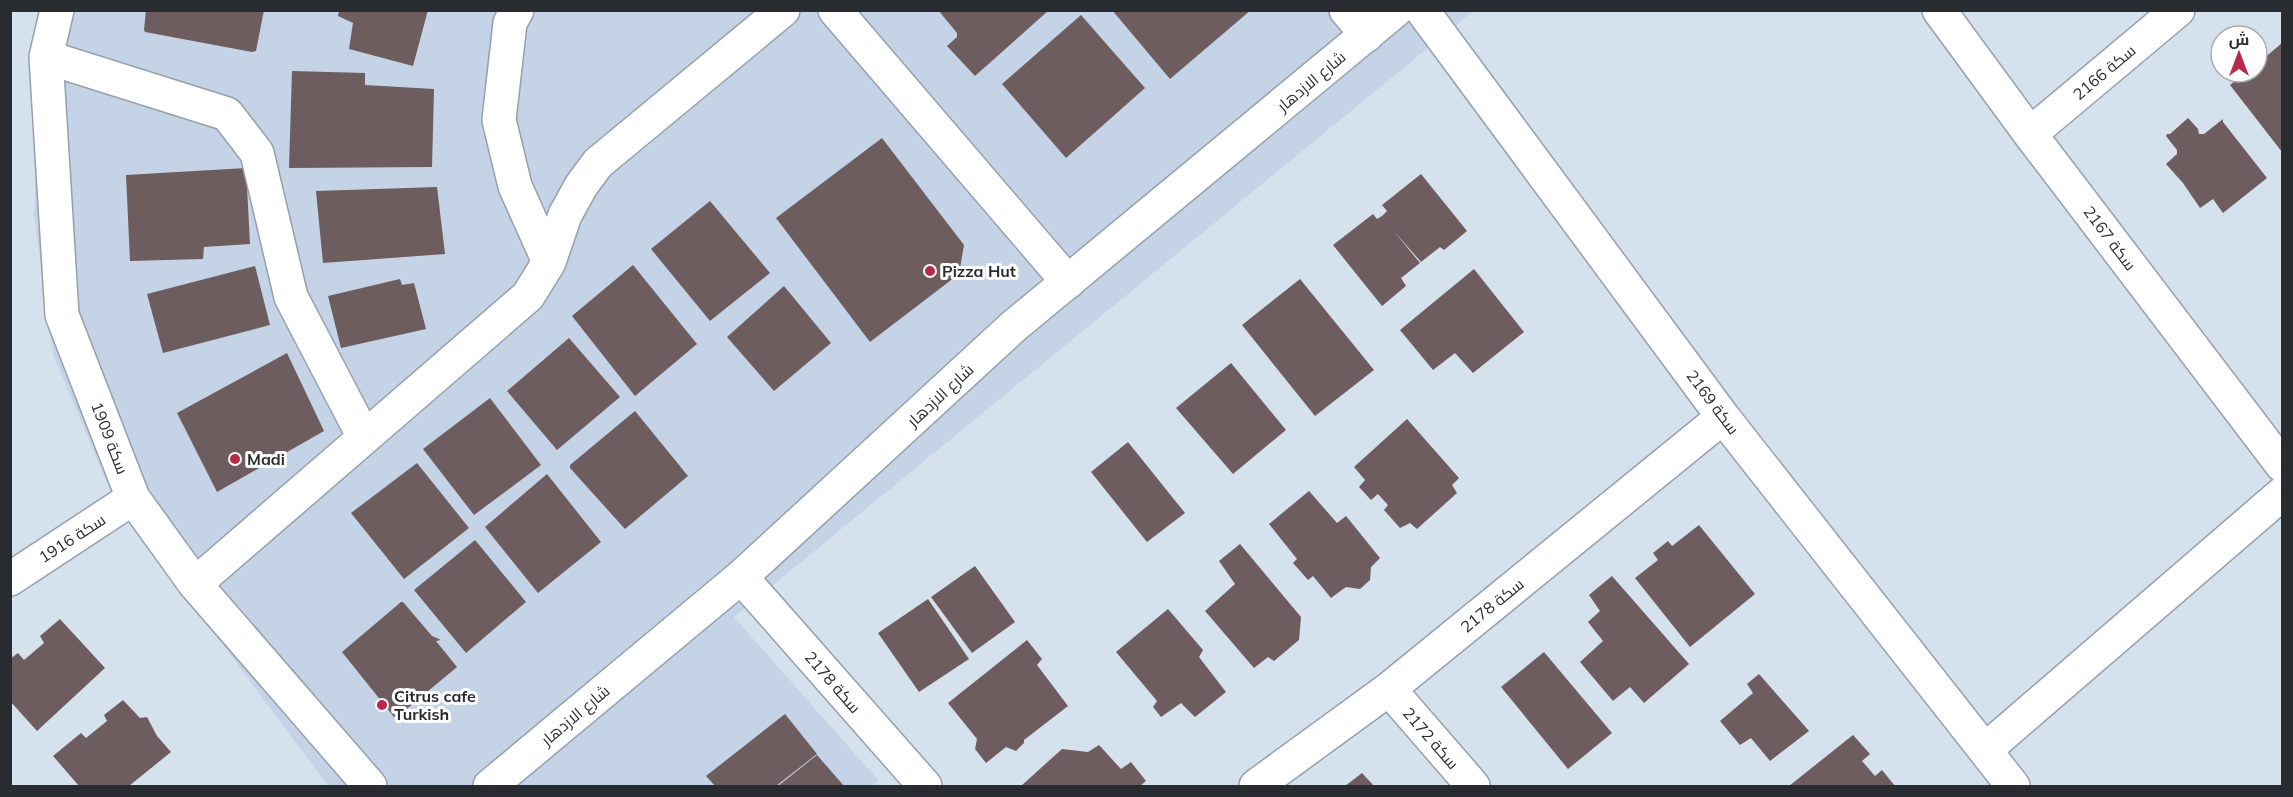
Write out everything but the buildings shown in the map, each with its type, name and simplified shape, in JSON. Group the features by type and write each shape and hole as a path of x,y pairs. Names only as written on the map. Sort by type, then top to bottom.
{"street":[{"name":"سكة 1909","path":"57,10 46,57 62,315 133,498 195,584 370,786"},
{"path":"516,10 510,23 498,120 515,186 549,262"},
{"path":"195,584 528,296 549,262 565,215 581,186 598,163 783,10"},
{"path":"836,10 1068,282"},
{"path":"1346,10 1367,35"},
{"name":"شارع الازدهار","path":"490,786 741,577 1014,326 1396,10"},
{"name":"سكة 2169","path":"1422,10 1723,417 2013,786"},
{"name":"سكة 2167","path":"1939,10 2030,134 2283,465"},
{"name":"سكة 2166","path":"2030,134 2178,10"},
{"path":"46,57 227,114 257,153 291,297 364,437"},
{"name":"سكة 2178","path":"1256,786 1389,689 1723,417"},
{"path":"1985,750 2283,494"},
{"name":"سكة 1916","path":"10,579 133,498"},
{"name":"سكة 2178","path":"741,577 925,786"},
{"name":"سكة 2172","path":"1389,689 1473,786"}],"shaded area":[{"path":"42,11 1473,11 734,617 879,781 872,786 328,786 113,497 53,354 34,215"}],"place":[{"name":"Pizza Hut","path":"930,271"},
{"name":"Madi","path":"235,459"},
{"name":"Citrus cafe Turkish","path":"382,705"}]}
